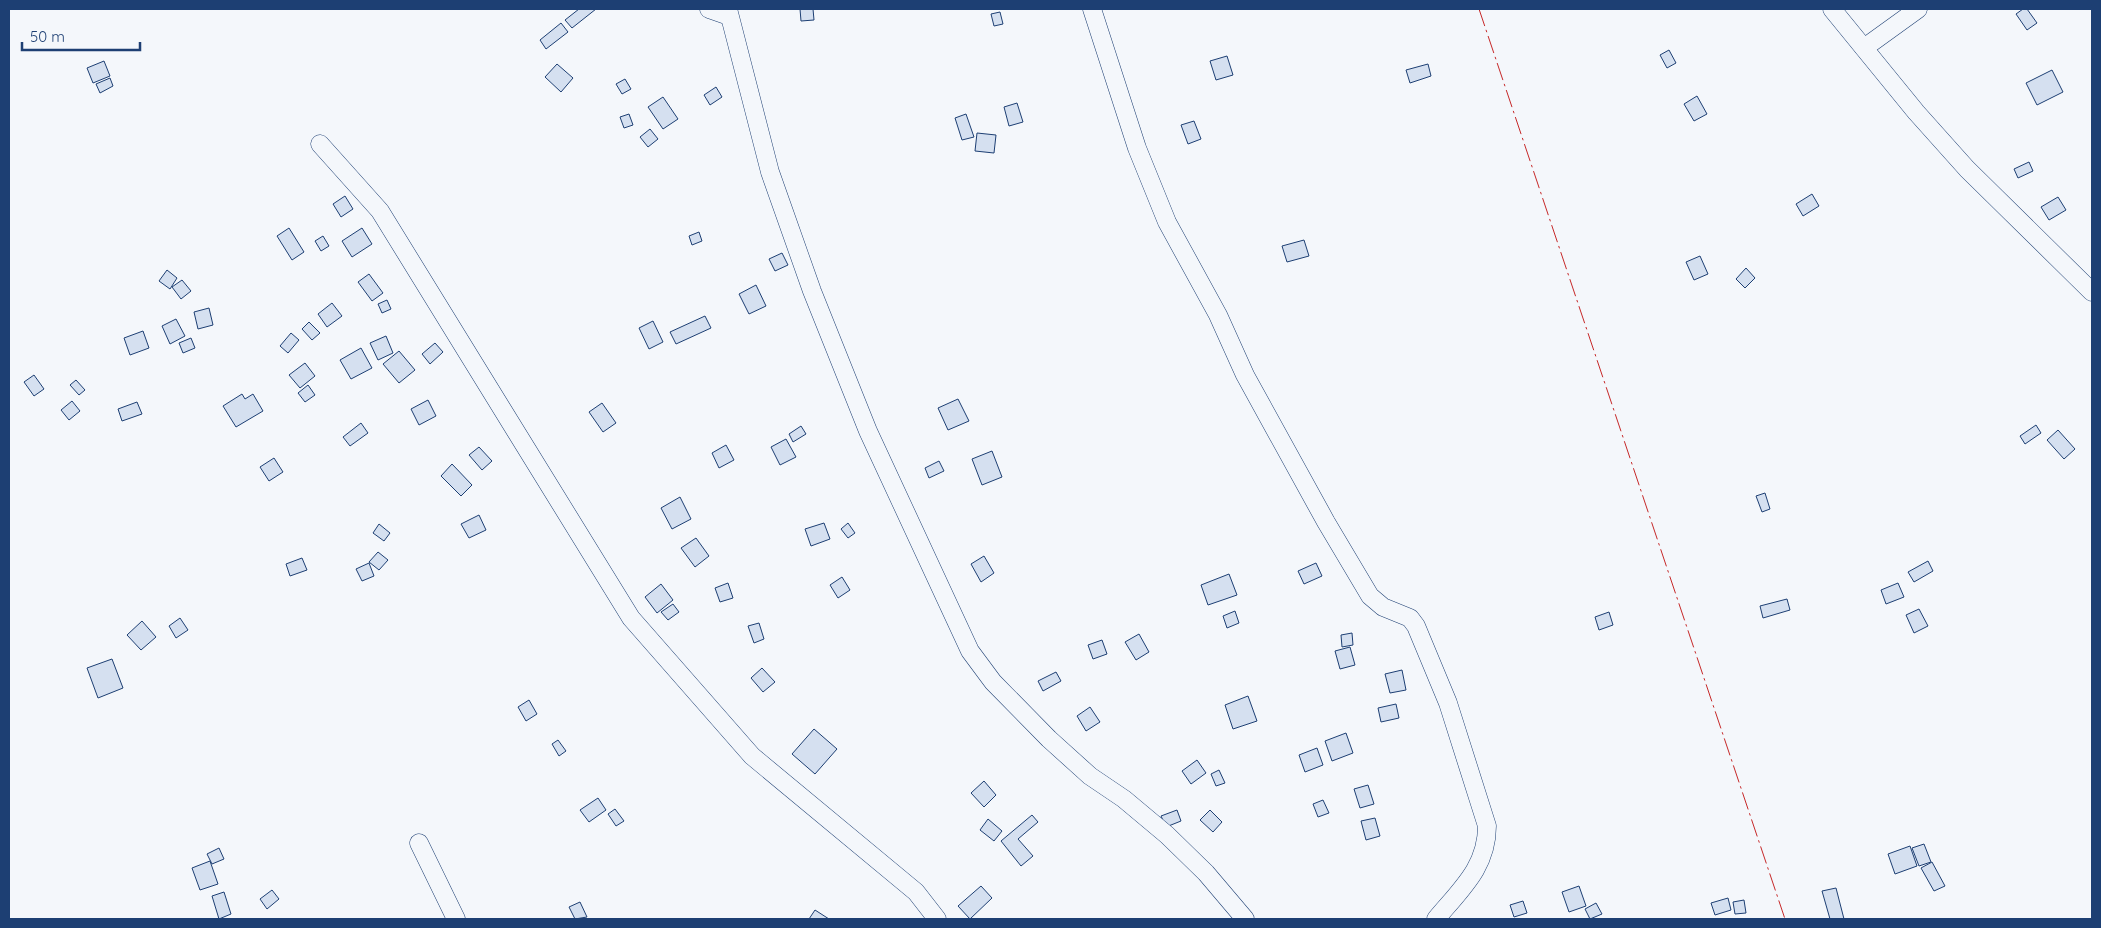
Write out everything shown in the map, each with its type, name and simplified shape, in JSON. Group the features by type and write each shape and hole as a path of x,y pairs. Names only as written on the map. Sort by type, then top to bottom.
{"street":[{"path":"709,9 728,12 770,172 812,291 868,431 970,651 993,682 1049,740 1090,776 1124,799 1167,835 1206,873 1245,919"},
{"path":"1092,9 1137,148 1167,222 1218,315 1245,375 1326,522 1370,596 1383,607 1410,618 1416,626 1448,703 1487,826 1487,843 1482,859 1475,870 1436,919"},
{"path":"1832,9 1916,112 1967,168 2092,292"},
{"path":"1864,48 1918,9"},
{"path":"320,144 380,211 631,618 752,756 916,892 936,919"},
{"path":"420,843 456,919"}],"building":[{"path":"579,9 596,9 572,28 565,20"},
{"path":"800,9 813,9 814,20 801,21"},
{"path":"2023,9 2027,9 2037,23 2027,30 2016,14"},
{"path":"1000,12 1003,24 994,26 991,14"},
{"path":"561,23 568,32 546,49 540,40"},
{"path":"1669,50 1676,63 1667,68 1660,55"},
{"path":"1227,56 1233,75 1216,80 1210,61"},
{"path":"104,61 110,76 93,83 87,68"},
{"path":"557,64 573,78 561,92 545,77"},
{"path":"1428,64 1431,76 1410,83 1406,70"},
{"path":"2052,70 2063,92 2037,105 2026,83"},
{"path":"110,78 113,86 100,93 96,84"},
{"path":"625,79 631,89 622,94 616,84"},
{"path":"716,87 722,97 710,105 704,95"},
{"path":"1697,96 1707,114 1694,121 1684,104"},
{"path":"663,97 678,119 663,129 648,107"},
{"path":"1017,103 1023,122 1009,126 1004,107"},
{"path":"629,114 633,125 624,128 620,117"},
{"path":"966,114 974,137 962,140 955,118"},
{"path":"1194,121 1201,139 1188,144 1181,125"},
{"path":"650,129 658,139 648,147 640,137"},
{"path":"977,133 996,135 994,153 975,151"},
{"path":"2029,162 2033,171 2018,178 2014,169"},
{"path":"1812,194 1819,206 1803,216 1796,204"},
{"path":"345,196 353,209 341,217 333,204"},
{"path":"2058,197 2066,210 2049,220 2041,207"},
{"path":"289,228 304,252 292,260 277,236"},
{"path":"362,228 372,244 352,257 342,241"},
{"path":"699,232 702,241 692,245 689,236"},
{"path":"323,236 329,246 321,251 315,241"},
{"path":"1304,240 1309,256 1287,262 1282,246"},
{"path":"782,253 788,265 775,271 769,259"},
{"path":"1700,256 1708,274 1694,280 1686,262"},
{"path":"1746,268 1755,278 1745,288 1736,279"},
{"path":"167,270 177,278 170,289 159,281"},
{"path":"369,274 383,293 372,301 358,282"},
{"path":"182,280 191,291 181,299 172,287"},
{"path":"756,285 766,306 749,314 739,294"},
{"path":"387,300 391,309 382,313 378,304"},
{"path":"332,303 342,316 327,327 318,314"},
{"path":"209,308 213,325 198,329 194,312"},
{"path":"705,316 711,328 676,344 670,332"},
{"path":"176,319 185,336 170,344 162,326"},
{"path":"653,321 663,342 649,349 639,328"},
{"path":"309,322 320,333 312,340 302,329"},
{"path":"143,331 149,348 130,355 124,338"},
{"path":"291,333 299,340 288,353 280,346"},
{"path":"386,336 393,353 378,360 370,343"},
{"path":"191,338 195,348 183,353 179,343"},
{"path":"435,343 443,352 430,364 422,354"},
{"path":"361,348 372,368 351,379 340,360"},
{"path":"399,351 415,370 399,383 383,364"},
{"path":"305,363 315,376 300,388 289,375"},
{"path":"34,375 44,389 34,396 24,382"},
{"path":"76,380 85,390 79,395 70,385"},
{"path":"308,385 315,395 305,402 298,393"},
{"path":"242,394 245,399 253,394 263,411 236,427 223,406"},
{"path":"958,399 969,421 948,430 938,408"},
{"path":"428,400 436,416 419,425 411,409"},
{"path":"72,401 80,411 69,420 61,410"},
{"path":"137,402 142,414 122,421 118,409"},
{"path":"602,403 616,423 603,432 589,412"},
{"path":"361,423 368,433 350,446 343,437"},
{"path":"2036,425 2041,433 2025,444 2020,436"},
{"path":"801,426 806,434 793,442 789,434"},
{"path":"2058,430 2075,449 2064,459 2047,440"},
{"path":"786,439 796,457 780,465 771,447"},
{"path":"726,445 734,460 719,468 712,453"},
{"path":"479,447 492,461 482,470 469,455"},
{"path":"992,451 1002,477 982,485 972,459"},
{"path":"274,458 283,472 269,481 260,467"},
{"path":"939,461 944,471 929,478 925,468"},
{"path":"452,464 472,485 461,496 441,476"},
{"path":"1765,493 1770,509 1762,512 1756,496"},
{"path":"680,497 691,519 672,529 661,508"},
{"path":"479,515 486,530 469,538 461,524"},
{"path":"824,523 830,539 811,546 805,529"},
{"path":"848,523 855,533 848,538 841,529"},
{"path":"379,524 390,533 384,541 373,533"},
{"path":"696,538 709,556 695,567 681,548"},
{"path":"378,552 388,560 379,570 369,562"},
{"path":"984,556 994,573 981,582 971,564"},
{"path":"302,558 307,570 290,576 286,564"},
{"path":"1928,561 1933,571 1914,582 1908,572"},
{"path":"369,563 374,576 362,581 356,569"},
{"path":"1316,563 1322,576 1304,584 1298,571"},
{"path":"1229,574 1237,595 1208,605 1201,585"},
{"path":"842,577 850,590 838,598 830,585"},
{"path":"728,583 733,598 720,602 715,588"},
{"path":"1898,583 1904,597 1886,604 1881,590"},
{"path":"661,584 673,600 657,613 645,597"},
{"path":"1787,599 1790,610 1763,618 1760,606"},
{"path":"673,604 679,612 668,620 661,612"},
{"path":"1919,609 1928,626 1914,633 1906,615"},
{"path":"1235,611 1239,623 1227,628 1223,616"},
{"path":"1609,612 1613,625 1599,630 1595,617"},
{"path":"180,618 188,630 176,638 169,626"},
{"path":"142,621 156,637 141,650 127,635"},
{"path":"759,623 764,639 754,643 748,626"},
{"path":"1352,633 1353,645 1342,647 1341,635"},
{"path":"1139,634 1149,652 1136,660 1125,642"},
{"path":"1102,640 1107,654 1093,659 1088,645"},
{"path":"1350,647 1355,665 1340,669 1335,651"},
{"path":"112,659 123,688 98,698 87,668"},
{"path":"762,668 775,682 763,692 751,678"},
{"path":"1402,670 1406,690 1390,693 1385,674"},
{"path":"1056,672 1061,681 1043,691 1038,681"},
{"path":"1248,696 1257,721 1233,729 1225,705"},
{"path":"529,700 537,714 526,721 518,707"},
{"path":"1396,704 1399,718 1381,722 1378,708"},
{"path":"1090,707 1100,722 1086,731 1077,716"},
{"path":"814,729 837,749 815,774 792,754"},
{"path":"1346,733 1353,753 1332,761 1325,741"},
{"path":"558,740 566,751 559,756 552,744"},
{"path":"1317,748 1323,765 1305,772 1299,755"},
{"path":"1197,760 1206,773 1191,784 1182,771"},
{"path":"1219,770 1225,783 1216,786 1211,774"},
{"path":"984,781 996,795 984,807 971,793"},
{"path":"1368,785 1374,804 1360,808 1354,789"},
{"path":"598,798 606,810 589,822 580,810"},
{"path":"1323,800 1329,813 1318,817 1313,804"},
{"path":"615,809 624,821 616,826 608,814"},
{"path":"1177,810 1181,821 1166,827 1161,816"},
{"path":"1210,810 1222,822 1213,832 1200,820"},
{"path":"1032,815 1038,822 1018,839 1033,856 1021,866 1001,841"},
{"path":"1375,818 1380,836 1366,840 1361,821"},
{"path":"988,819 1002,831 994,841 980,830"},
{"path":"1924,844 1931,862 1919,866 1912,848"},
{"path":"1910,846 1917,866 1895,874 1888,854"},
{"path":"219,848 224,859 212,864 207,854"},
{"path":"210,861 218,884 200,890 192,868"},
{"path":"1932,862 1945,886 1934,891 1921,868"},
{"path":"981,886 992,898 970,919 958,906"},
{"path":"1579,886 1586,906 1569,912 1562,892"},
{"path":"1836,888 1844,919 1830,919 1822,891"},
{"path":"272,890 279,899 267,909 260,899"},
{"path":"224,892 231,914 219,919 212,896"},
{"path":"1728,898 1731,910 1715,915 1711,903"},
{"path":"1744,900 1746,913 1735,914 1733,902"},
{"path":"1523,901 1527,913 1514,917 1510,905"},
{"path":"580,902 587,917 575,919 569,907"},
{"path":"1596,903 1602,914 1590,919 1585,909"},
{"path":"815,910 829,919 809,919"}],"power":[{"path":"1479,9 1785,919"}]}
